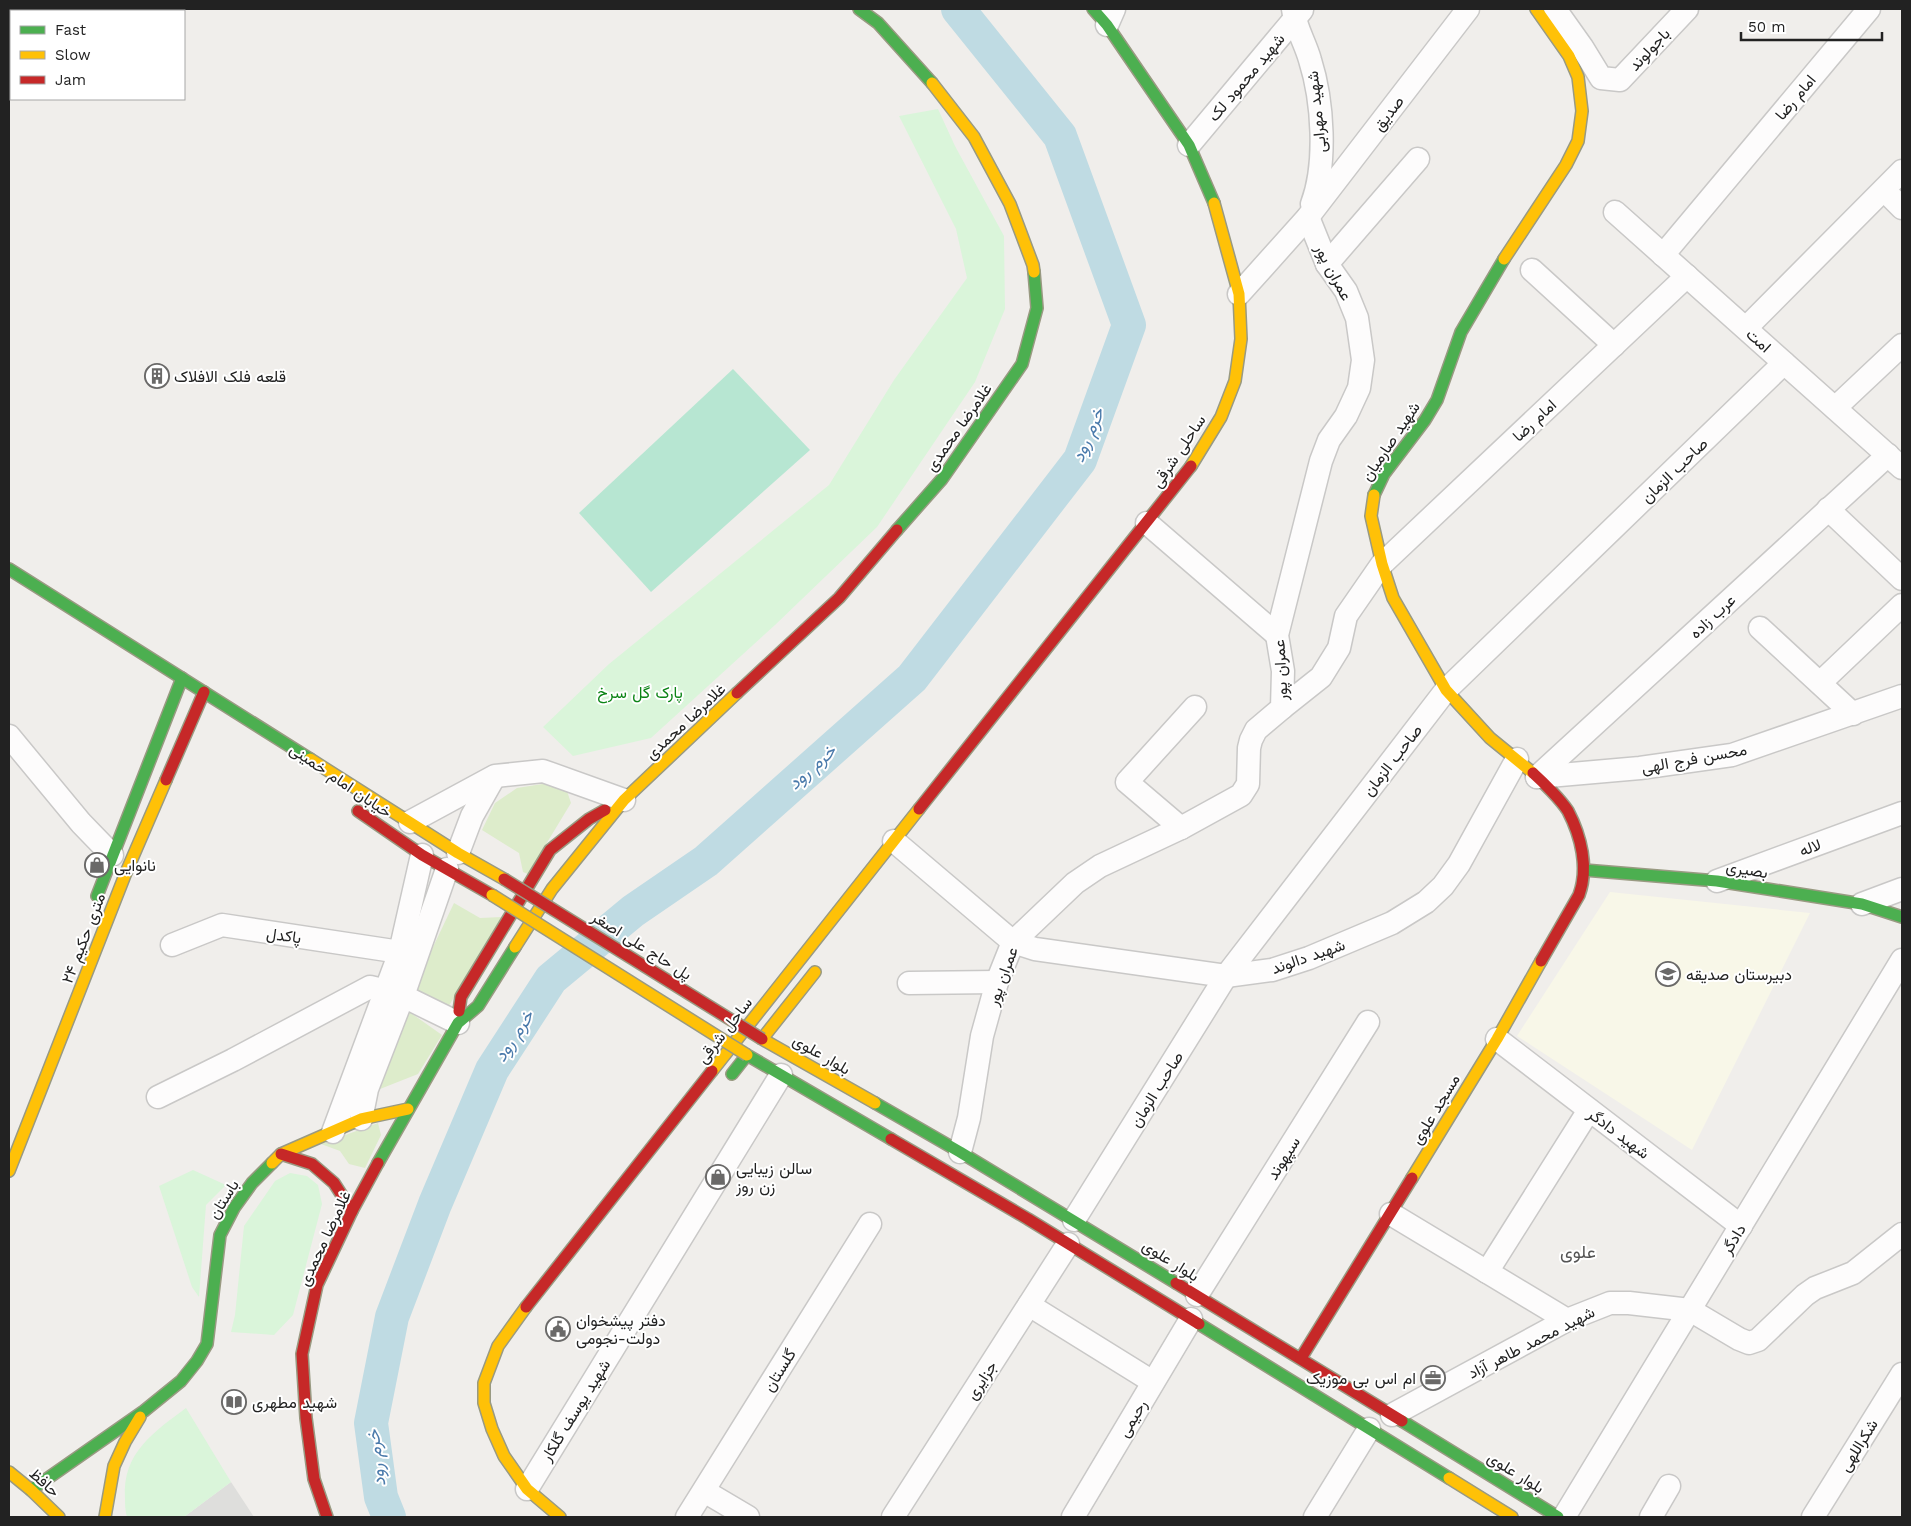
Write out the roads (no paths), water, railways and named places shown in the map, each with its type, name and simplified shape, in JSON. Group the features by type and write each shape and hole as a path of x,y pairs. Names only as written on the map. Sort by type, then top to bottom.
{"main road":[{"name":"غلامرضا محمدی","path":"327,1517 314,1479 306,1418 302,1354 316,1285 352,1211 458,1023 478,1006 552,889 624,800 838,598 942,479 1022,364 1037,308 1033,265 1010,204 974,137 928,79 878,23 859,9"},
{"name":"شهید صارمیان","path":"1536,9 1569,56 1578,77 1582,111 1578,140 1566,165 1510,250 1461,332 1437,400 1425,420 1384,474 1373,496 1371,516 1382,564 1393,598 1446,690 1490,738 1538,777 1567,810 1579,838 1584,870"},
{"name":"ساحلی شرقی","path":"938,784 1196,460 1221,417 1235,381 1241,340 1239,294 1211,194 1189,145 1105,14"},
{"name":"خیابان امام خمینی","path":"9,569 182,678 203,700 410,822 492,895 747,1055"},
{"name":"۲۴ متری حکیم","path":"91,910 182,678"},
{"name":"۲۴ متری حکیم","path":"9,1171 125,875 203,700"},
{"path":"918,827 938,784"},
{"name":"ساحل شرقی","path":"534,1295 903,850 938,784"},
{"name":"غلامرضا محمدی","path":"458,1023 461,997 550,850 589,819 624,800"},
{"name":"خیابان امام خمینی","path":"350,805 422,854 453,861 504,879"},
{"name":"بصیری","path":"1584,870 1717,881 1862,904 1902,917"},
{"name":"مسجد علوی","path":"1301,1358 1497,1039 1579,895 1583,884 1584,870"},
{"name":"پل حاج علی اصغر","path":"504,879 762,1039"},
{"path":"762,1039 823,962"},
{"name":"بلوار علوی","path":"762,1039 960,1152 1074,1220 1558,1517"},
{"path":"723,1085 747,1055 1068,1244 1191,1319 1369,1429 1498,1514"},
{"name":"باستان","path":"31,1490 144,1411 180,1381 197,1361 207,1344 220,1235 234,1208 252,1183 281,1154 361,1119 408,1109"},
{"path":"281,1154 312,1164 334,1183 352,1211"},
{"path":"560,1517 527,1489 504,1456 492,1429 484,1403 484,1383 498,1346 534,1295 583,1254"},
{"name":"باستان","path":"105,1517 114,1466 125,1442 144,1411"},
{"name":"حافظ","path":"9,1472 59,1517"}],"street":[{"name":"صدیق","path":"1239,294 1308,217 1468,9"},
{"name":"باجولوند","path":"1555,9 1601,78 1620,80 1687,9"},
{"name":"امام رضا","path":"1664,255 1869,9"},
{"name":"شهید مهرابی","path":"1297,12 1316,82 1321,128 1322,159 1318,188 1308,217"},
{"name":"شهید محمود لک","path":"1189,145 1297,12"},
{"path":"1327,264 1418,160"},
{"path":"1746,328 1902,171"},
{"path":"1884,190 1902,208"},
{"name":"امت","path":"1615,212 1895,461"},
{"name":"عمران پور","path":"960,1152 969,1118 982,1036 997,982 1013,942 1075,883 1100,866 1181,828 1241,795 1248,784 1251,740 1256,730 1282,708 1283,671 1277,635 1321,461 1329,440 1346,416 1359,388 1363,360 1357,318 1346,291 1327,264 1308,217"},
{"path":"1532,270 1614,345"},
{"name":"امام رضا","path":"1282,708 1321,677 1339,648 1346,616 1382,564 1687,276"},
{"path":"1835,408 1902,345"},
{"name":"صاحب الزمان","path":"1074,1220 1226,976 1446,690 1784,363"},
{"name":"عرب زاده","path":"1538,777 1828,509 1895,461"},
{"path":"1828,509 1902,579"},
{"path":"1147,523 1277,635"},
{"path":"1820,683 1902,605"},
{"path":"1760,628 1853,714"},
{"name":"محسن فرج الهی","path":"1538,777 1640,768 1732,755 1902,696"},
{"path":"1181,828 1127,782 1195,707"},
{"path":"9,736 81,823 112,855"},
{"name":"شهید دالوند","path":"1013,942 1035,949 1226,976 1272,970 1309,958 1392,923 1426,902 1442,886 1459,864 1517,759"},
{"path":"410,822 495,776 543,771 624,800"},
{"path":"333,1132 472,816 495,776"},
{"name":"لاله","path":"1717,881 1902,813"},
{"path":"903,850 1013,942"},
{"path":"361,1119 367,1089 395,993 400,952 422,854"},
{"path":"1862,904 1902,889"},
{"name":"پاکدل","path":"172,946 222,925 400,952"},
{"name":"دادگر","path":"1564,1517 1902,960"},
{"path":"910,983 997,982"},
{"path":"158,1097 233,1060 370,987 395,993 458,1023"},
{"name":"سپهوند","path":"1198,1295 1368,1022"},
{"name":"شهید دادگر","path":"1497,1039 1741,1226"},
{"name":"شهید یوسف گلکار","path":"527,1489 781,1076"},
{"path":"1487,1272 1589,1110"},
{"path":"1390,1214 1567,1320"},
{"name":"گلستان","path":"688,1517 870,1224"},
{"name":"شهید محمد طاهر آزاد","path":"1392,1415 1567,1320 1610,1303 1628,1303 1690,1310 1749,1343 1758,1340 1805,1295 1815,1288 1853,1273 1902,1234"},
{"name":"جزایری","path":"893,1517 1068,1244"},
{"path":"1029,1305 1153,1382"},
{"name":"رحیمی","path":"1073,1517 1191,1319"},
{"name":"شکراللهی","path":"1813,1517 1902,1374"},
{"path":"1315,1517 1369,1429"},
{"path":"1651,1517 1669,1486"},
{"path":"704,1491 748,1517"}],"waterway":[{"name":"خرم رود","path":"389,1517 381,1497 371,1423 392,1317 435,1204 492,1070 551,979 633,911 706,861 912,678 1080,460 1129,325 1060,136 958,9"}],"place":[{"name":"قلعه فلک الافلاک","path":"157,376"},
{"name":"نانوایی","path":"97,865"},
{"name":"دبیرستان صدیقه","path":"1668,974"},
{"name":"سالن زیبایی زن روز","path":"718,1177"},
{"name":"دفتر پیشخوان دولت-نجومی","path":"558,1329"},
{"name":"ام اس بی موزیک","path":"1433,1378"},
{"name":"شهید مطهری","path":"234,1402"}],"district":[{"name":"علوی","path":"1578,1252"}],"park label":[{"name":"پارک گل سرخ","path":"640,692"}]}
